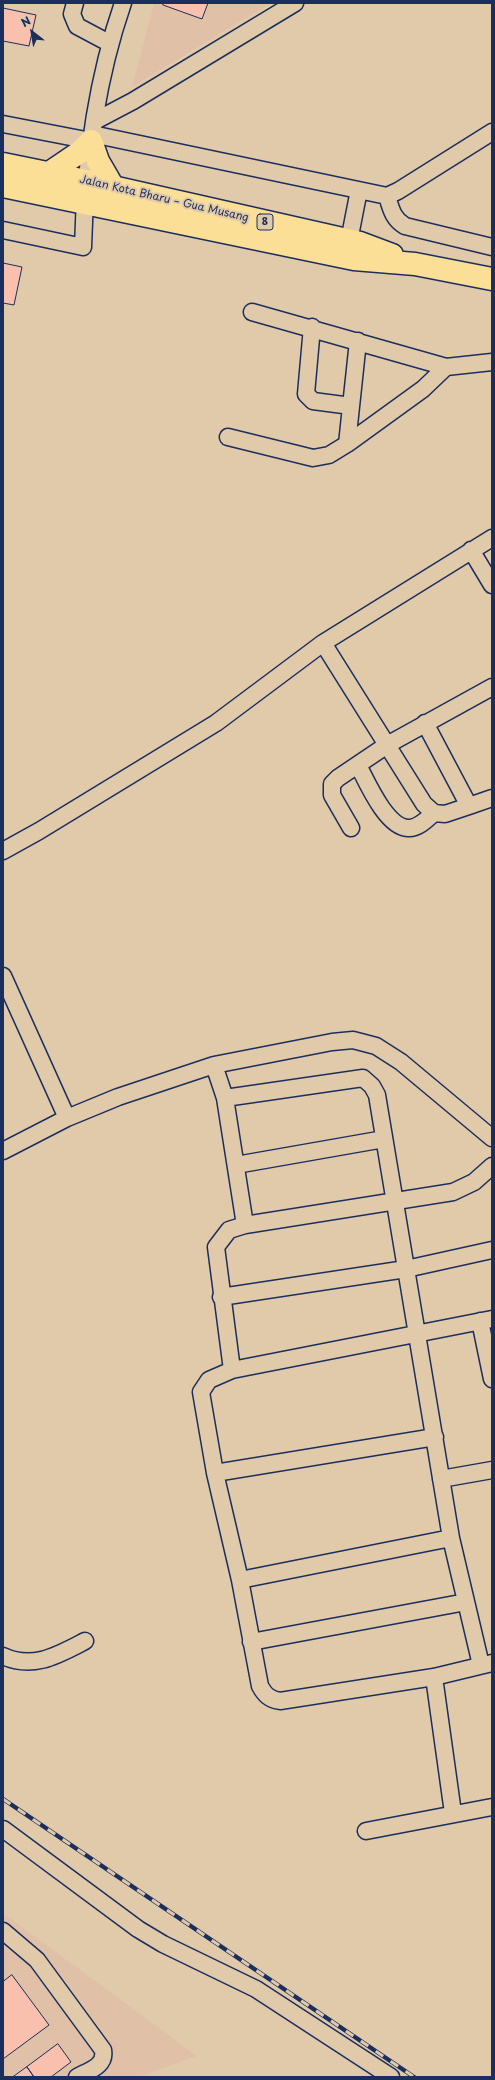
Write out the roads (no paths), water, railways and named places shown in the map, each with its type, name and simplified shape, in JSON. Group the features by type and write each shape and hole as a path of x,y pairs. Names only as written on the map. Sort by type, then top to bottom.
{"highway":[{"path":"49,174 80,152 93,132"},
{"path":"93,132 98,161 113,187"},
{"name":"Jalan Kota Bharu – Gua Musang","path":"3,164 113,187 349,241 415,264"},
{"name":"Jalan Kota Bharu – Gua Musang","path":"3,186 354,260 415,264 492,279"}],"street":[{"path":"75,3 72,14 77,26 109,43"},
{"path":"3,230 83,247 84,203 93,132 109,43 123,3"},
{"path":"93,132 133,101 295,3"},
{"path":"3,124 93,132 387,196 398,191 492,132"},
{"path":"349,241 359,190"},
{"path":"387,196 394,215 399,223 492,247"},
{"path":"252,312 312,327 446,367 492,362"},
{"path":"312,327 306,394 313,401 351,406"},
{"path":"347,444 358,341"},
{"path":"228,437 313,458 329,455 347,444 423,389 446,367"},
{"path":"3,851 39,831 216,723 323,643 492,538"},
{"path":"471,550 492,585"},
{"path":"323,643 424,804 434,813 445,814 492,798"},
{"path":"351,828 332,794 332,784 387,745 492,687"},
{"path":"425,723 469,806"},
{"path":"358,765 384,812 395,823 408,828 420,825 434,813"},
{"path":"3,976 67,1118"},
{"path":"3,1151 67,1118 118,1097 214,1066 332,1042 353,1040 376,1046 402,1062 492,1138"},
{"path":"214,1066 224,1098 245,1225"},
{"path":"224,1098 363,1078 372,1086 377,1095 416,1334 435,1437 451,1538 466,1602 486,1664 434,1677 272,1700 264,1694 260,1686 240,1580 215,1473 201,1392 204,1385 209,1380 232,1370 416,1334 486,1320 492,1380"},
{"path":"236,1164 384,1139"},
{"path":"232,1370 221,1298 216,1247 229,1230 245,1225 453,1192 474,1182 492,1166"},
{"path":"221,1298 406,1269 492,1250"},
{"path":"215,1473 435,1437"},
{"path":"441,1479 492,1470"},
{"path":"240,1580 451,1538"},
{"path":"251,1642 466,1602"},
{"path":"3,1656 14,1662 34,1662 52,1658 85,1641"},
{"path":"434,1677 453,1813"},
{"path":"366,1831 453,1813 492,1807"},
{"path":"3,1829 138,1929 163,1944 256,1989 391,2077"},
{"path":"3,1931 37,1960 103,2050 105,2058 102,2064 77,2077"}],"railway":[{"path":"3,1799 414,2077"}]}
